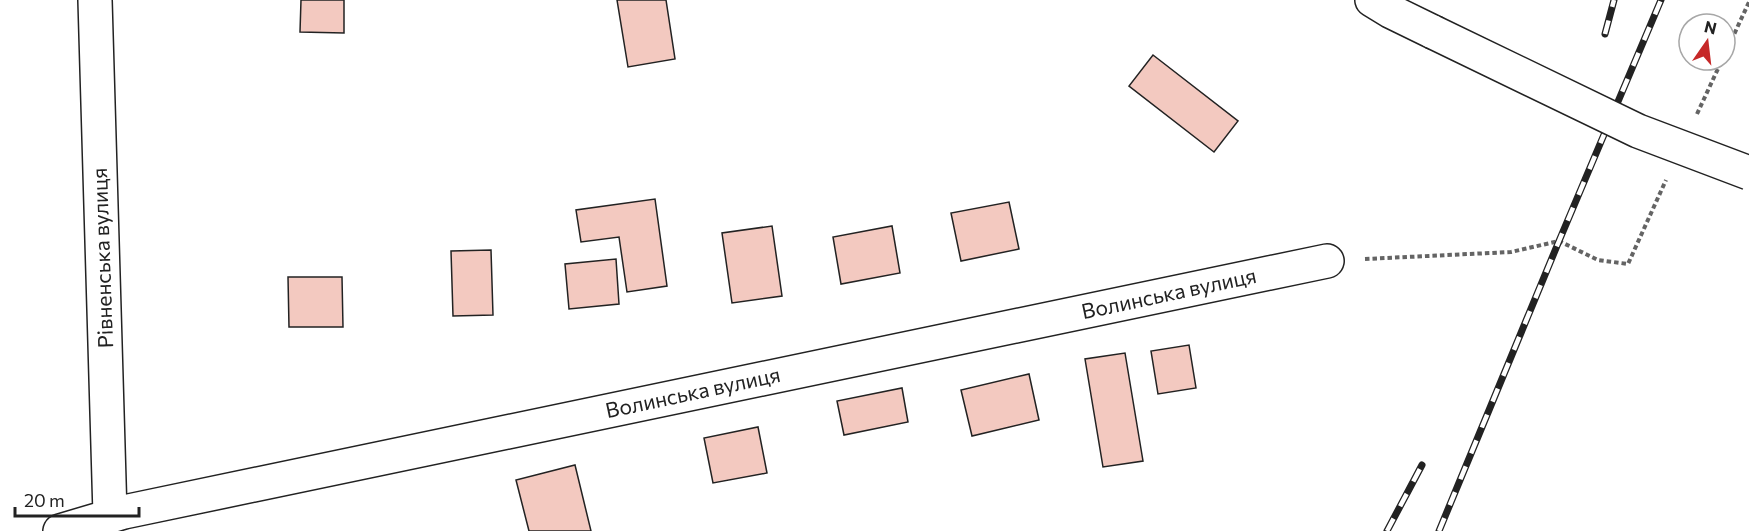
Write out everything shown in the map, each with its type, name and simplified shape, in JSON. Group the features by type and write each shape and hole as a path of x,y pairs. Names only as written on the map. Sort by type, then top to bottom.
{"street":[{"name":"Рівненська вулиця","path":"95,0 121,519"},
{"path":"1372,0 1390,11 1638,131 1749,173"},
{"name":"Волинська вулиця","path":"60,531 1327,261"}],"path":[{"path":"1737,28 1749,2"},
{"path":"1692,124 1716,72"},
{"path":"1327,261 1511,252 1559,241 1598,260 1628,264 1667,178"}],"building":[{"path":"301,0 344,0 344,33 300,32"},
{"path":"617,0 666,0 675,59 628,67"},
{"path":"1153,55 1238,121 1214,152 1129,86"},
{"path":"655,199 667,286 627,292 619,237 581,242 576,210"},
{"path":"1009,202 1019,249 961,261 951,213"},
{"path":"772,226 782,296 732,303 722,233"},
{"path":"892,226 900,273 841,284 833,237"},
{"path":"491,250 493,315 453,316 451,251"},
{"path":"616,259 619,304 569,309 565,264"},
{"path":"288,277 342,277 343,327 289,327"},
{"path":"1189,345 1196,388 1158,394 1151,351"},
{"path":"1125,353 1143,461 1103,467 1085,359"},
{"path":"1029,374 1039,420 972,436 961,390"},
{"path":"902,388 908,422 844,435 837,401"},
{"path":"758,427 767,473 713,483 704,438"},
{"path":"575,465 591,531 529,531 516,480"}],"railway":[{"path":"1605,34 1614,0"},
{"path":"1439,531 1661,0"},
{"path":"1387,531 1422,465"}]}
